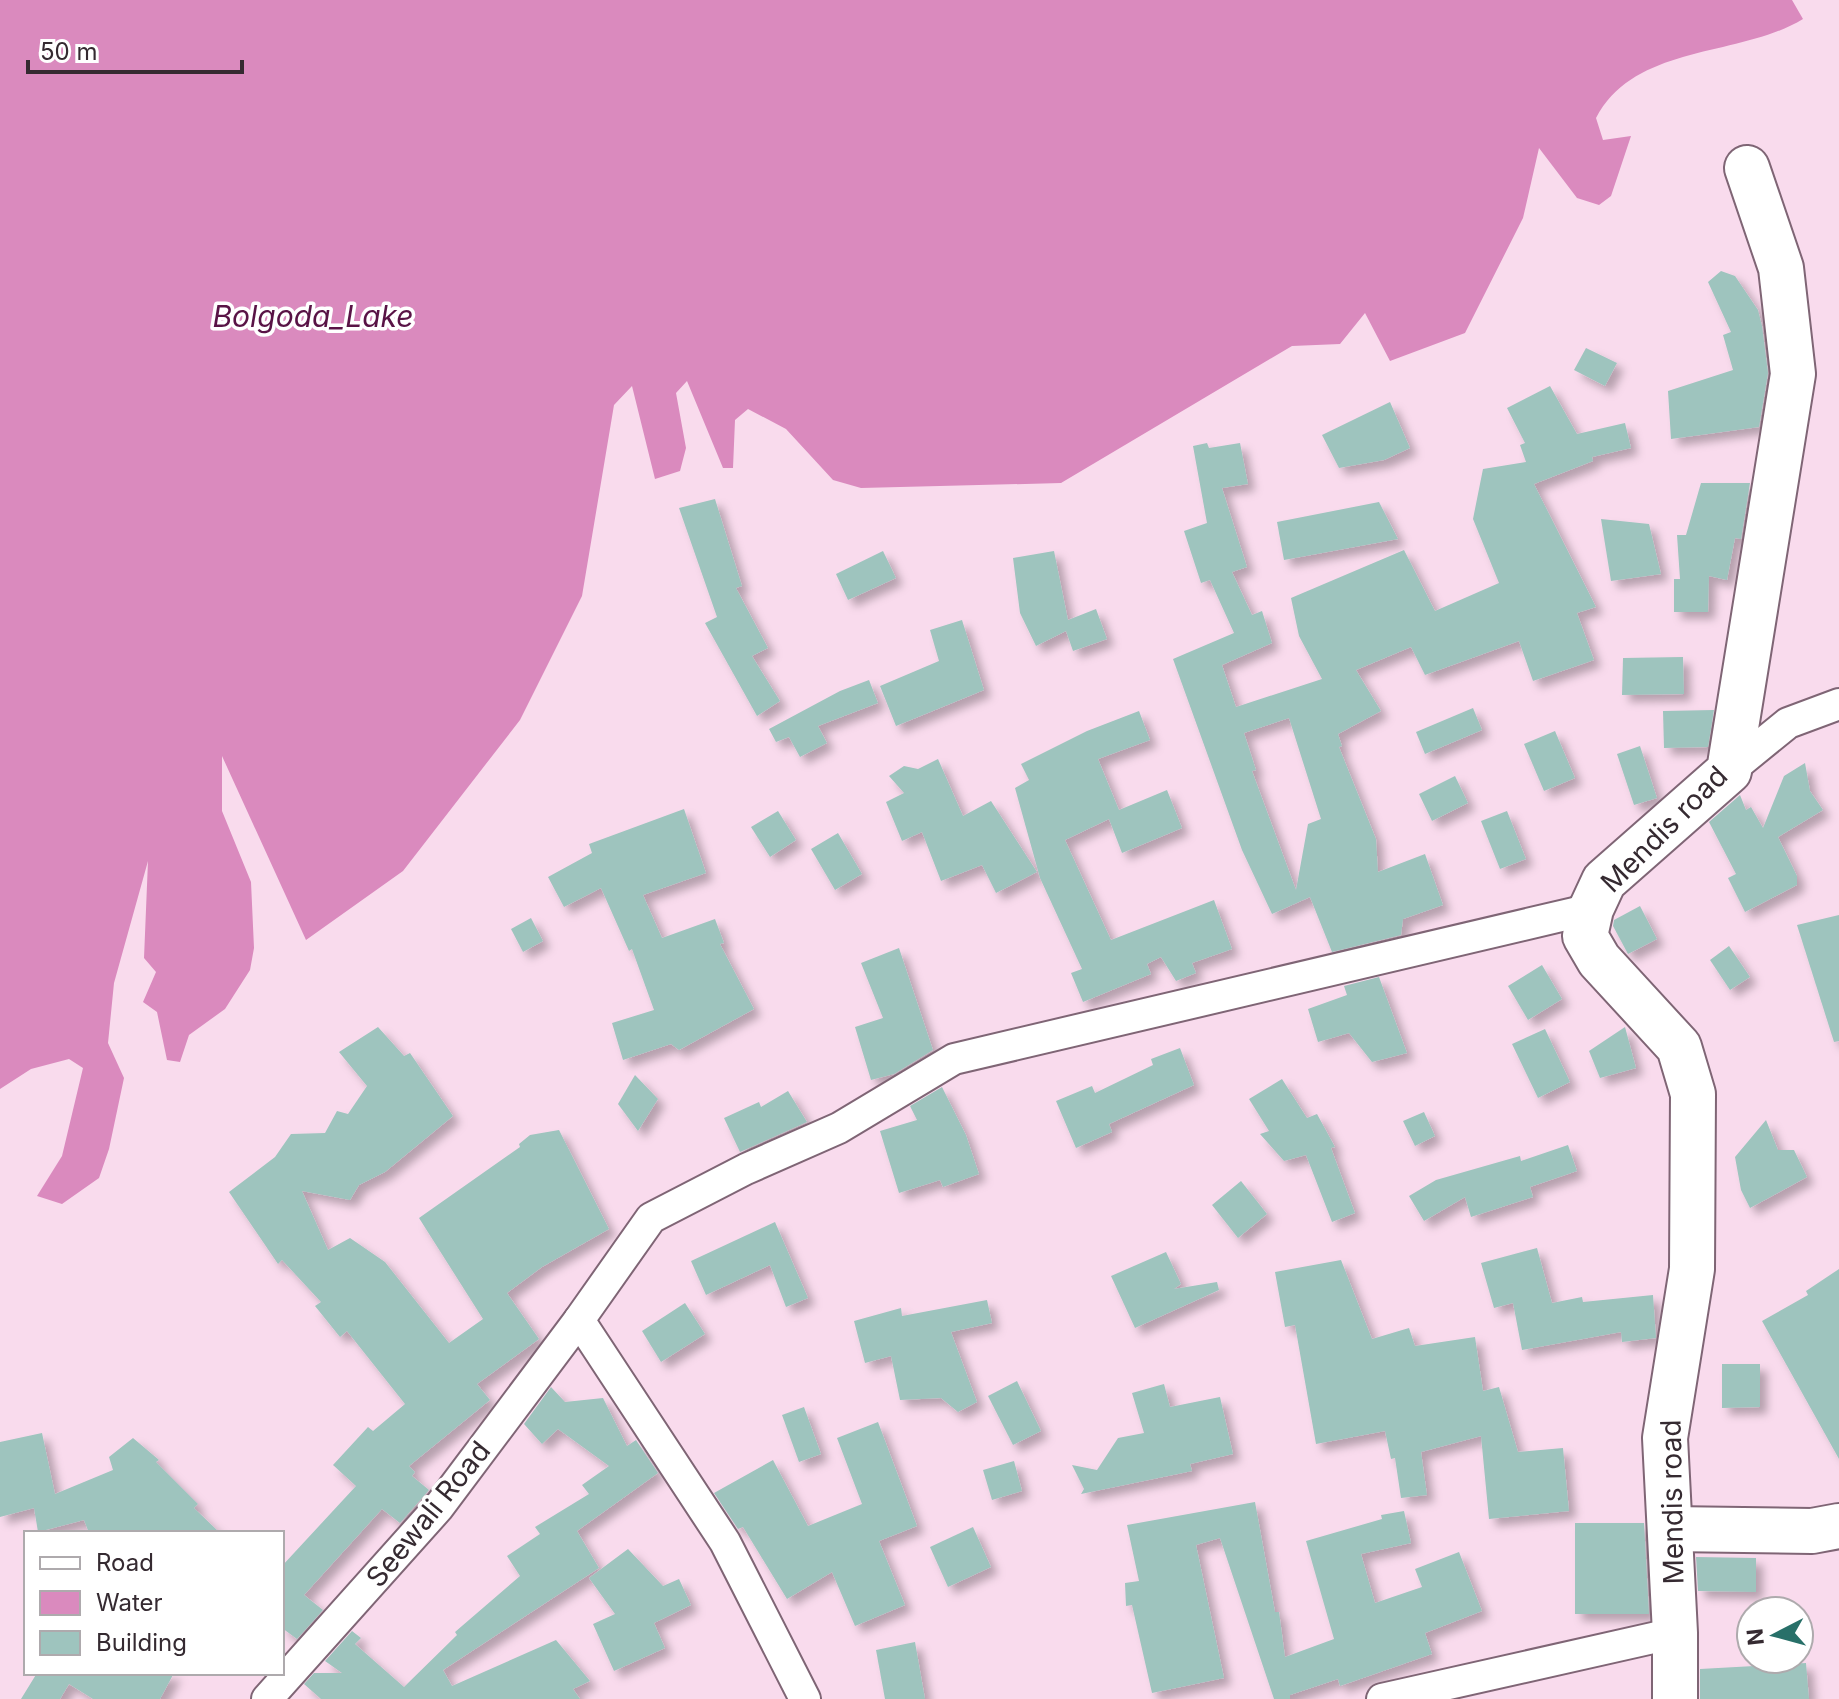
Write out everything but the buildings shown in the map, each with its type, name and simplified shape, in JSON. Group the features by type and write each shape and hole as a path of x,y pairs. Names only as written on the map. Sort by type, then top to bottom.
{"street":[{"name":"Mendis road","path":"1675,1699 1675,1633 1665,1438 1692,1269 1693,1094 1679,1047 1599,960 1585,936 1591,909 1604,881 1729,771 1793,374 1781,268 1747,168"},
{"path":"1729,771 1788,723 1839,704"},
{"name":"Seewali Road","path":"267,1699 438,1508 651,1218 746,1169 839,1128 954,1059 1591,909"},
{"path":"579,1320 725,1542 805,1699"},
{"path":"1670,1529 1812,1531 1839,1526"},
{"path":"1382,1699 1675,1633"}],"water":[{"name":"Bolgoda_Lake","path":"0,0 1792,0 1803,19 1749,40 1662,64 1636,76 1614,94 1596,118 1603,140 1631,136 1611,196 1599,205 1577,198 1539,148 1523,218 1465,333 1390,361 1365,313 1340,344 1292,346 1061,483 861,488 833,480 786,429 748,409 735,420 733,468 723,468 687,381 676,393 686,448 680,471 655,479 632,386 614,405 582,596 520,720 403,871 306,940 222,756 222,811 251,882 254,948 250,970 225,1009 189,1035 180,1062 167,1060 157,1012 143,1002 156,972 144,958 148,861 114,983 108,1043 124,1078 109,1149 99,1178 62,1204 37,1196 62,1156 83,1068 69,1059 31,1069 0,1089"}]}
